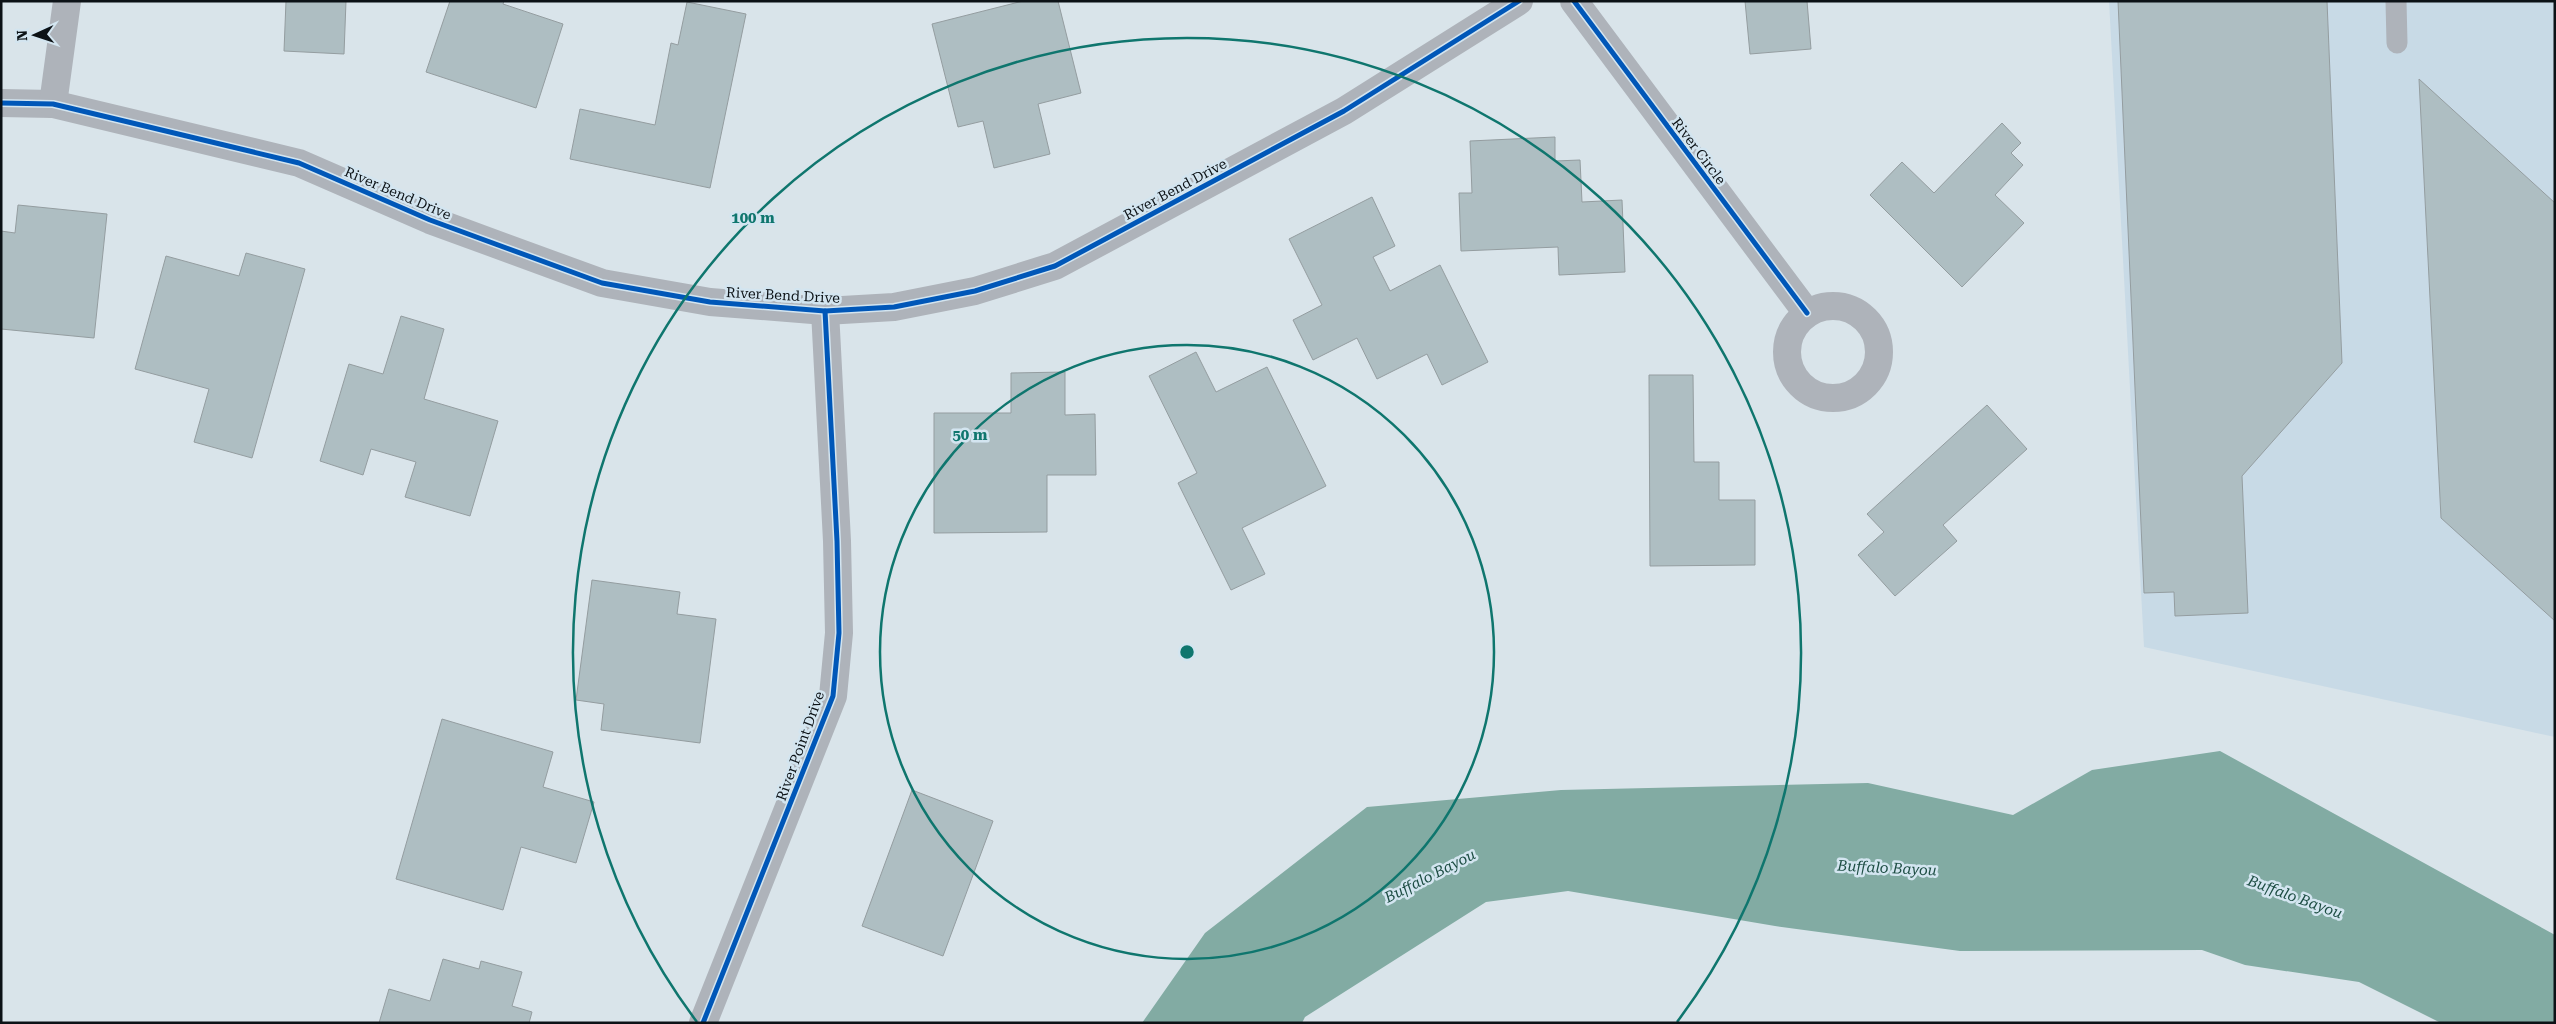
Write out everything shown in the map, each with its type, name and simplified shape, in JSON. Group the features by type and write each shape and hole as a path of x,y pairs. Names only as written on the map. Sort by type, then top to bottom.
{"street":[{"path":"53,104 67,1"},
{"name":"River Bend Drive","path":"1,103 53,104 299,163 430,220 602,283 710,302 825,311 894,307 975,291 1056,266 1344,111 1519,1"},
{"name":"River Circle","path":"1574,1 1807,313"},
{"name":"River Point Drive","path":"703,1023 832,696 840,633 825,311"}],"lane":[{"path":"2396,1 2397,43"}],"shaded area":[{"path":"2109,1 2555,1 2555,737 2144,647"}],"water":[{"name":"Buffalo Bayou","path":"2220,751 2555,935 2555,1023 2441,1023 2359,982 2245,965 2202,950 1960,951 1775,926 1568,891 1486,902 1305,1017 1302,1023 1142,1023 1205,933 1367,807 1561,790 1868,783 2013,815 2092,770"}],"building":[{"path":"286,1 346,1 344,54 284,51"},
{"path":"450,1 504,1 503,4 563,24 536,108 426,72"},
{"path":"1023,1 1058,1 1081,93 1038,104 1050,154 994,168 983,121 958,127 932,24"},
{"path":"1745,1 1807,1 1811,49 1750,54"},
{"path":"2118,1 2327,1 2342,363 2242,476 2248,613 2175,616 2174,592 2144,593"},
{"path":"687,2 746,14 710,188 570,159 580,109 655,125 671,43 678,45"},
{"path":"2419,79 2555,203 2555,621 2441,518"},
{"path":"2002,123 2021,143 2011,153 2023,165 1995,195 2024,223 1962,287 1870,195 1902,162 1934,193"},
{"path":"1555,137 1555,161 1580,160 1582,202 1622,200 1625,272 1559,275 1558,247 1461,251 1459,193 1472,193 1470,141"},
{"path":"1372,197 1395,246 1373,257 1390,291 1440,265 1488,362 1442,385 1427,354 1377,379 1357,338 1313,360 1293,320 1322,305 1289,239"},
{"path":"18,205 107,214 94,338 1,329 1,231 15,233"},
{"path":"246,253 305,269 252,458 194,442 209,389 135,369 166,256 239,276"},
{"path":"401,316 444,329 424,399 498,421 470,516 405,497 416,462 371,449 363,475 320,461 349,364 383,374"},
{"path":"1196,352 1216,392 1267,367 1326,486 1242,528 1265,574 1231,590 1178,483 1197,473 1149,376"},
{"path":"1065,372 1065,415 1095,414 1096,475 1047,475 1047,532 934,533 934,413 1011,413 1011,373"},
{"path":"1649,375 1693,375 1694,462 1719,462 1719,500 1755,500 1755,565 1650,566"},
{"path":"1987,405 2027,449 1943,525 1957,541 1895,596 1858,555 1884,532 1867,514"},
{"path":"592,580 680,592 677,614 716,619 700,743 601,730 604,704 576,700"},
{"path":"442,719 553,752 543,787 594,802 576,863 521,847 503,910 396,879"},
{"path":"912,790 993,821 943,956 862,926"},
{"path":"443,959 479,969 481,961 522,972 512,1006 532,1012 529,1023 379,1023 389,989 430,1001"}],"cycle path":[{"path":"1,103 53,104 299,163 430,220 602,283 710,302 825,311 894,307 975,291 1055,266 1344,111 1519,1"},
{"path":"1574,1 1807,313"},
{"path":"703,1023 833,696 839,633 837,541 825,311"}]}
